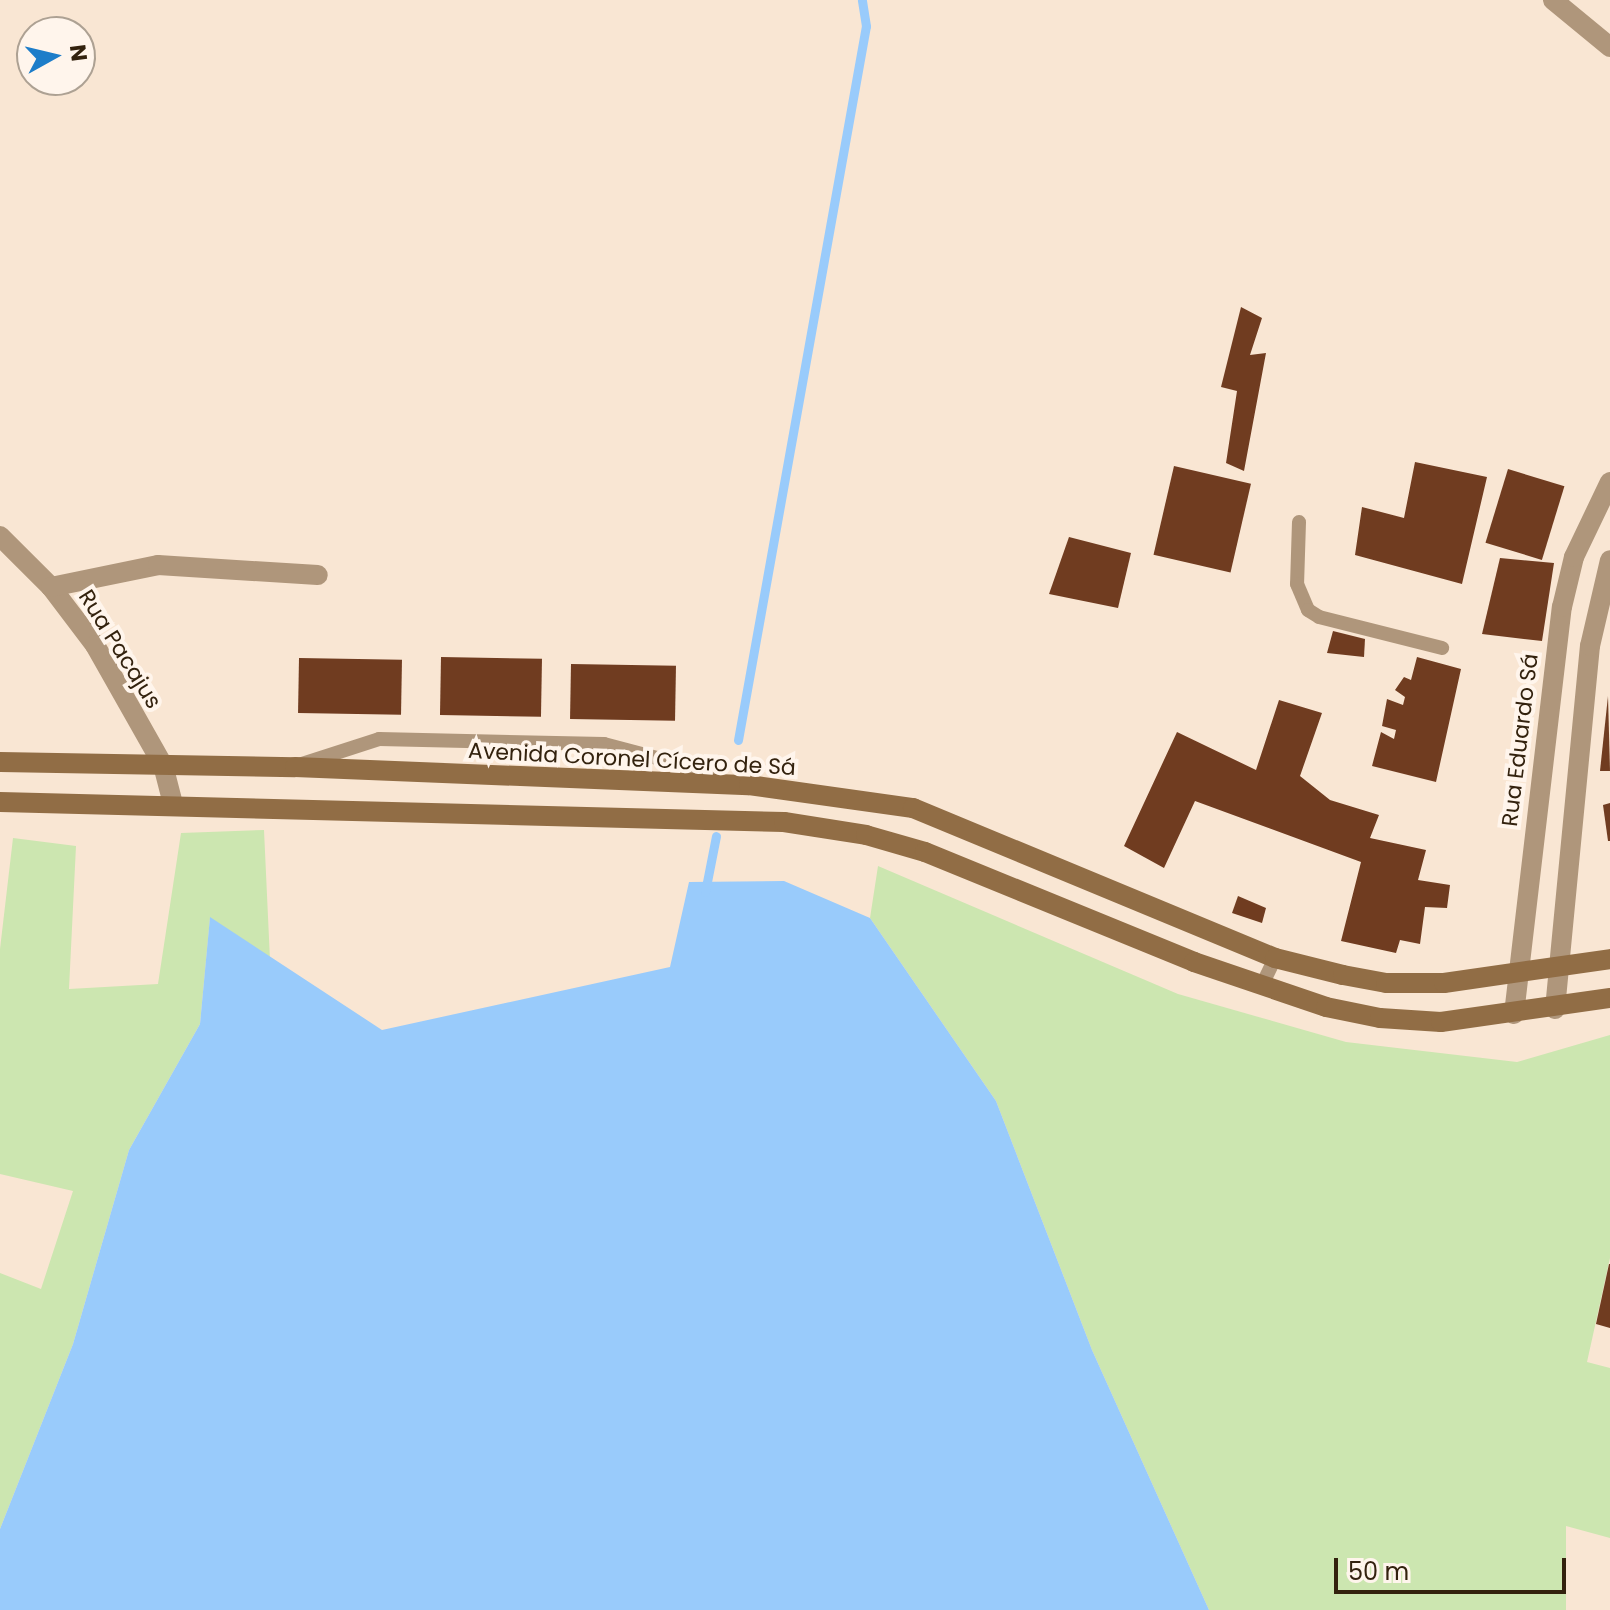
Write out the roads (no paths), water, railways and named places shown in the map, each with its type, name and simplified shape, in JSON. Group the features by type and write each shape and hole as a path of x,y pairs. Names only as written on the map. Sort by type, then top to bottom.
{"main road":[{"name":"Avenida Coronel Cícero de Sá","path":"0,762 295,767 719,783 913,808 1275,958 1386,983 1516,976 1610,959"},
{"path":"0,802 685,816 784,822 866,835 925,852 1261,987 1380,1018 1441,1022 1555,1009 1610,998"}],"street":[{"path":"1553,0 1610,47"},
{"name":"Rua Eduardo Sá","path":"1514,1014 1516,976 1562,607 1574,557 1610,482"},
{"name":"Rua Pacajus","path":"0,536 51,587 95,645 163,765 173,804"},
{"path":"1555,1009 1590,646 1610,560"},
{"path":"51,587 158,565 318,575"}],"lane":[{"path":"1299,522 1297,584 1308,610 1319,617 1442,648"},
{"path":"295,767 379,739 604,744 695,768 719,783"},
{"path":"1261,987 1275,958"}],"water":[{"path":"784,881 870,918 996,1101 1092,1350 1209,1610 0,1610 0,1529 73,1344 129,1150 200,1024 210,917 382,1030 670,967 689,882"}],"waterway":[{"path":"738,740 866,26 862,0"},
{"path":"705,892 716,836"}]}
